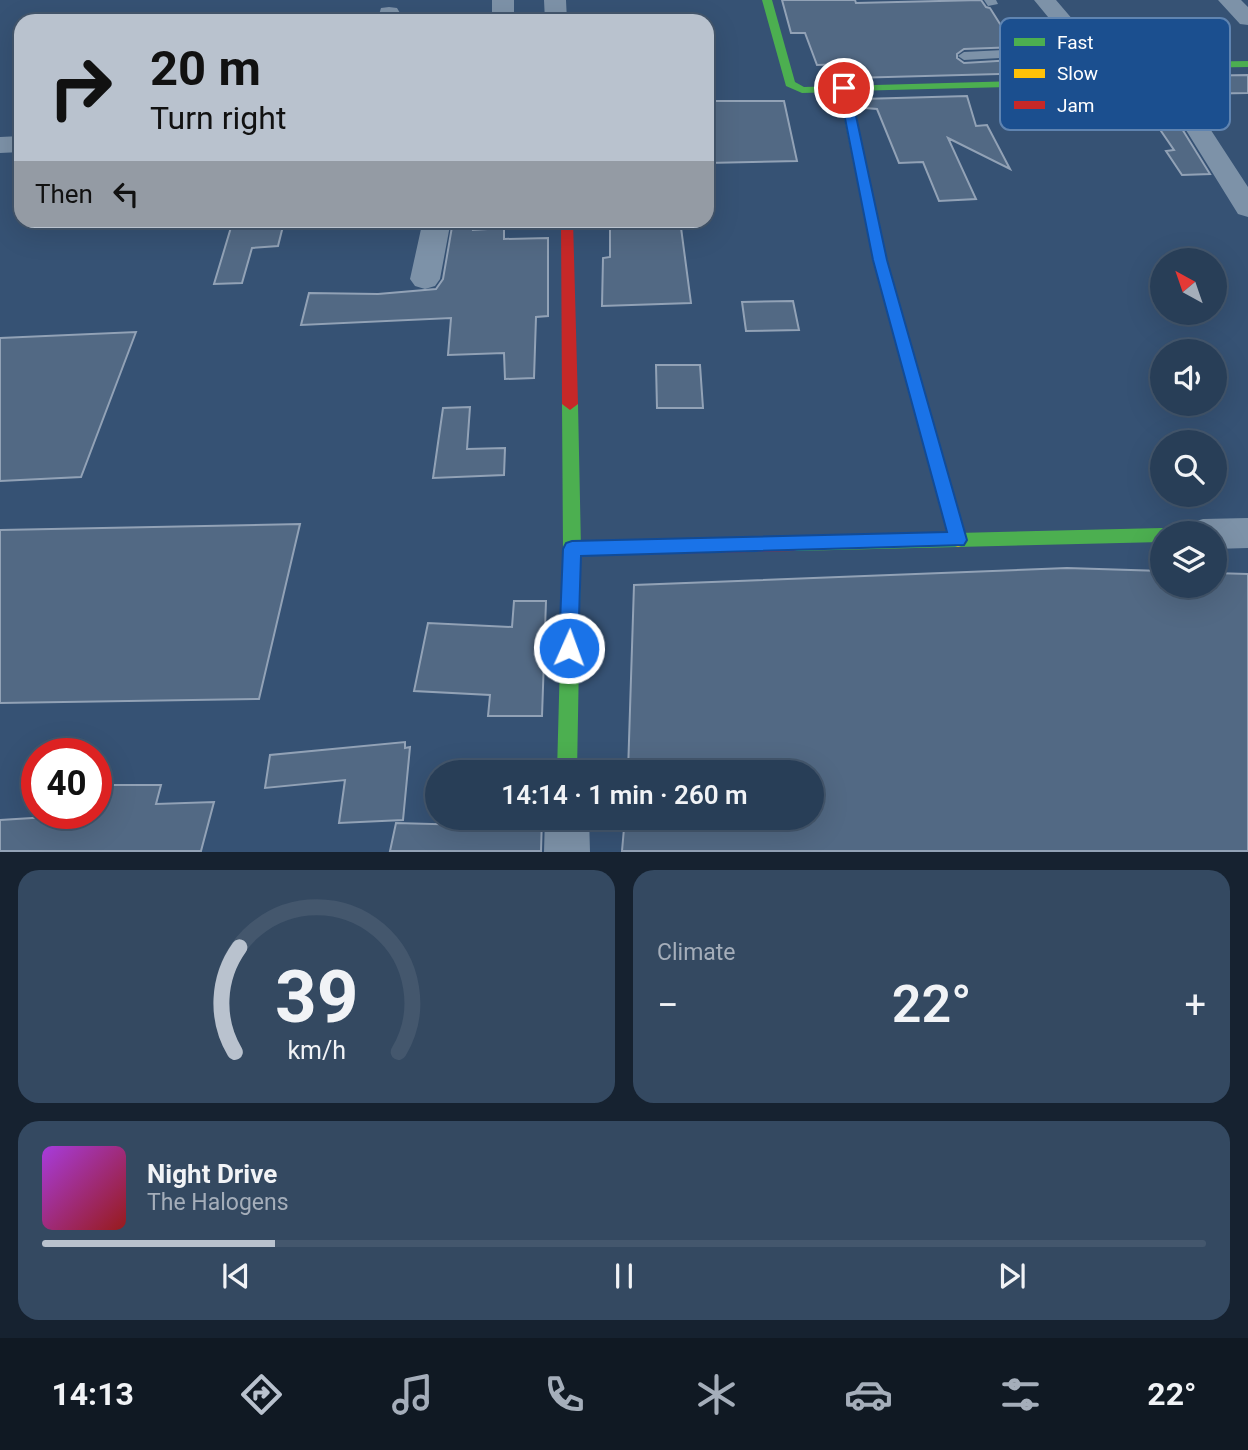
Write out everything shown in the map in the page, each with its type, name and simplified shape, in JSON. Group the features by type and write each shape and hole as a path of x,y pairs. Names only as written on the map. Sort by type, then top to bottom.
{"street":[{"path":"768,0 790,84 802,90 1000,84"},
{"path":"1045,0 1060,18"},
{"path":"1229,0 1248,19"},
{"path":"1230,64 1248,64"},
{"path":"844,88 880,260 958,540"},
{"path":"1199,130 1248,208"},
{"path":"425,279 435,228"},
{"path":"567,228 572,549 567,760"},
{"path":"1227,533 1248,533"},
{"path":"572,549 1150,535"},
{"path":"567,830 567,852"}],"lane":[{"path":"964,56 1000,54"}],"building":[{"path":"782,0 855,0 856,3 981,0 1000,24 1000,48 964,49 957,54 957,58 964,63 1000,61 1000,74 851,78 847,64 817,65 805,33 791,33"},
{"path":"1230,75 1248,75 1248,93 1230,93"},
{"path":"967,96 976,126 987,125 1010,169 948,138 976,199 939,201 923,162 899,163 877,109 865,108 862,99"},
{"path":"714,101 784,101 797,161 714,163"},
{"path":"1160,130 1183,130 1210,174 1182,175 1166,151 1174,150"},
{"path":"231,228 282,228 278,246 252,248 242,283 214,284"},
{"path":"452,228 504,228 504,239 548,238 548,316 536,317 534,378 505,379 504,353 448,355 451,318 301,325 309,293 378,294 436,289 443,279"},
{"path":"610,228 681,228 691,303 602,306 603,258 610,257"},
{"path":"793,301 799,330 746,331 742,302"},
{"path":"136,332 81,477 0,481 0,338"},
{"path":"656,365 700,365 703,408 657,408"},
{"path":"470,407 467,449 505,448 504,475 433,478 443,408"},
{"path":"300,524 259,699 0,703 0,530"},
{"path":"1067,568 1150,571 1150,598 1227,598 1227,573 1248,574 1248,851 622,851 624,830 824,830 824,760 628,760 634,585"},
{"path":"514,601 546,601 542,716 488,716 490,695 414,691 428,623 512,627"},
{"path":"405,742 405,748 410,747 403,820 339,823 345,780 265,788 270,755"},
{"path":"112,785 161,785 156,804 214,802 201,851 0,851 0,820 21,819 21,829 112,829"},
{"path":"396,823 425,824 425,830 542,830 541,851 390,851"}],"traffic: fast":[{"path":"767,0 790,84 802,90 844,88 880,259 919,400"},
{"path":"1230,64 1248,64"},
{"path":"844,88 1000,84"},
{"path":"567,760 572,549 570,404"},
{"path":"794,544 1150,535"}],"traffic: slow":[{"path":"919,400 958,540"}],"traffic: jam":[{"path":"567,228 570,404"},
{"path":"572,549 794,544"}],"route":[{"path":"569,648 572,549 958,540 880,260 844,88"}]}
